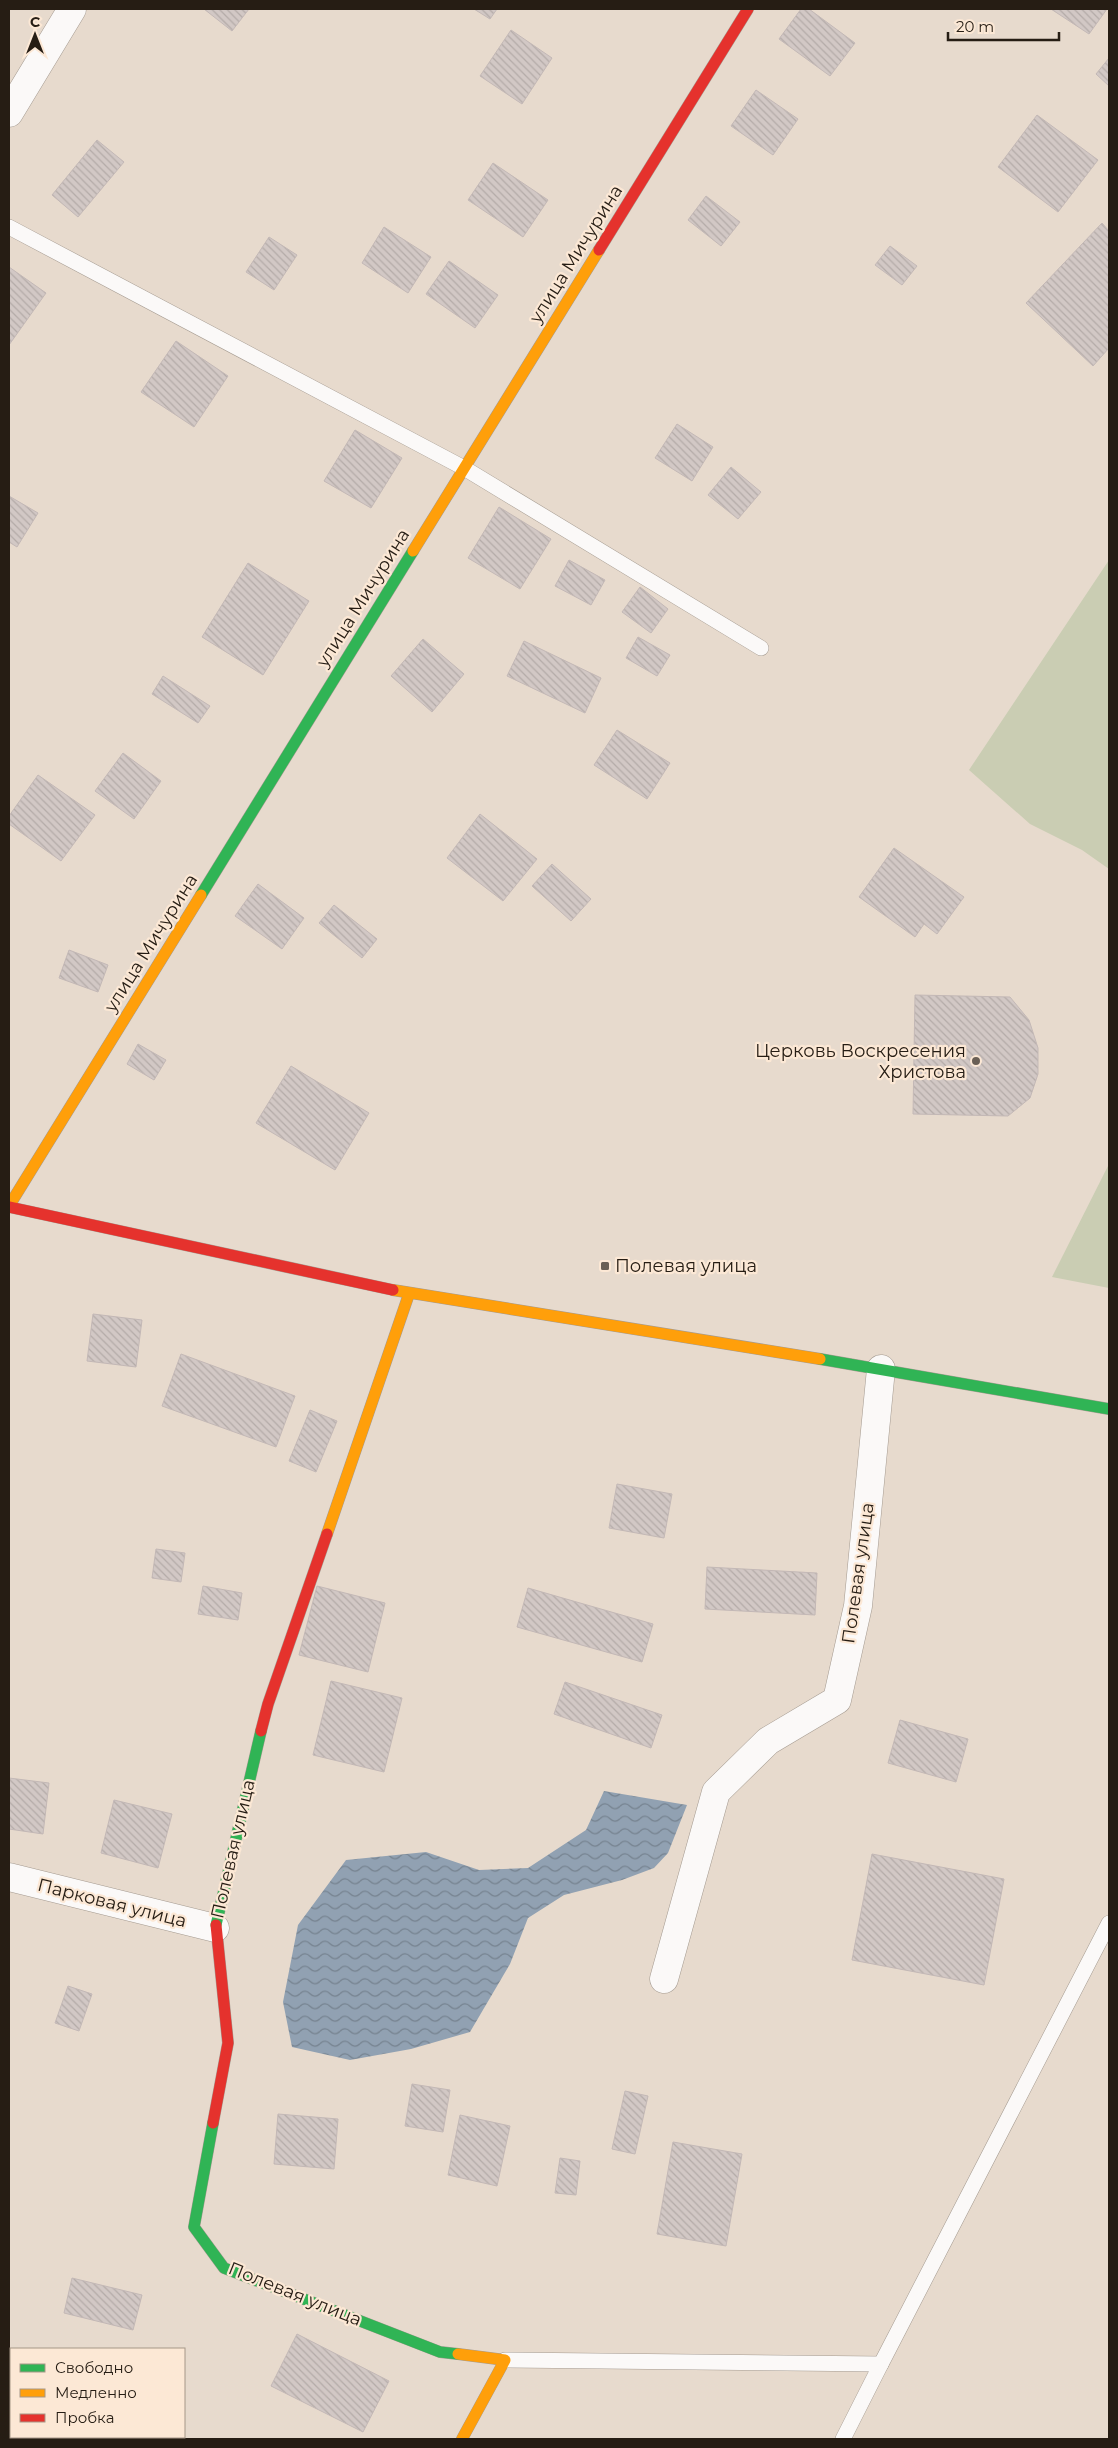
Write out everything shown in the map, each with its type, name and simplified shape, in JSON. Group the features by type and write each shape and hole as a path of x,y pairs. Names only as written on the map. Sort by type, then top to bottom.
{"street":[{"path":"9,113 72,9"},
{"name":"улица Мичурина","path":"9,1207 748,9"},
{"path":"9,1207 409,1294 881,1369 1109,1409"},
{"name":"Полевая улица","path":"409,1294 268,1704 215,1928 228,2042 194,2227 224,2268 440,2352 505,2360"},
{"name":"Полевая улица","path":"664,1979 716,1792 768,1742 837,1700 858,1606 881,1369"},
{"name":"Парковая улица","path":"9,1877 215,1928"},
{"path":"462,2439 505,2360"}],"lane":[{"path":"9,227 464,468 761,648"},
{"path":"843,2439 1109,1923"},
{"path":"505,2360 881,2364"}],"green space":[{"path":"1109,560 1109,869 1082,850 1030,824 969,770"},
{"path":"1109,1164 1109,1288 1052,1277"}],"water":[{"path":"604,1791 687,1805 668,1853 654,1868 622,1880 564,1895 528,1918 510,1964 470,2032 411,2049 350,2060 292,2047 283,2002 298,1925 346,1860 426,1852 479,1870 528,1868 586,1830"}],"building":[{"path":"204,9 249,9 232,31"},
{"path":"474,9 497,9 490,19"},
{"path":"801,9 809,9 855,43 830,76 779,39"},
{"path":"1051,9 1107,9 1089,34"},
{"path":"511,30 552,58 522,104 480,76"},
{"path":"1109,58 1109,86 1096,74"},
{"path":"756,90 798,119 773,155 731,126"},
{"path":"1037,115 1098,160 1058,212 998,167"},
{"path":"97,140 124,162 78,217 52,195"},
{"path":"493,163 548,200 523,237 468,200"},
{"path":"706,196 740,222 721,246 688,220"},
{"path":"1102,223 1109,231 1109,348 1093,366 1026,303"},
{"path":"384,227 431,257 408,293 362,263"},
{"path":"269,237 297,255 274,290 246,272"},
{"path":"890,246 917,266 902,285 875,265"},
{"path":"449,261 498,295 475,328 426,294"},
{"path":"9,267 46,293 9,345"},
{"path":"176,341 228,376 194,427 141,392"},
{"path":"677,424 713,447 692,481 655,458"},
{"path":"355,430 402,458 371,508 324,481"},
{"path":"731,467 761,492 738,519 708,495"},
{"path":"9,496 38,513 17,547 9,542"},
{"path":"499,507 551,539 520,589 468,558"},
{"path":"569,560 605,580 591,605 555,586"},
{"path":"248,563 309,601 263,675 202,637"},
{"path":"640,587 668,609 651,633 622,612"},
{"path":"638,637 670,655 657,676 626,658"},
{"path":"423,639 464,674 432,712 391,676"},
{"path":"524,641 601,678 585,713 507,676"},
{"path":"163,676 210,706 198,723 152,694"},
{"path":"617,730 670,763 647,799 594,765"},
{"path":"123,753 161,781 134,819 95,791"},
{"path":"38,775 95,815 61,861 9,824 9,816"},
{"path":"480,814 537,859 503,901 447,858"},
{"path":"894,848 964,897 937,934 924,924 915,937 859,897"},
{"path":"552,864 591,899 571,921 532,886"},
{"path":"258,884 304,918 282,949 235,916"},
{"path":"334,905 377,939 362,958 319,923"},
{"path":"69,950 108,965 98,992 59,978"},
{"name":"Церковь Воскресения Христова","path":"915,995 1010,997 1029,1020 1038,1048 1038,1074 1030,1098 1008,1116 913,1114"},
{"path":"138,1044 166,1060 154,1080 127,1064"},
{"path":"291,1066 369,1113 335,1170 256,1123"},
{"path":"93,1314 142,1320 136,1367 87,1361"},
{"path":"181,1354 295,1396 276,1447 162,1406"},
{"path":"310,1410 337,1421 316,1472 289,1461"},
{"path":"617,1484 672,1494 664,1538 609,1528"},
{"path":"156,1549 185,1553 181,1582 152,1578"},
{"path":"707,1567 817,1573 815,1615 705,1609"},
{"path":"203,1586 242,1593 238,1620 198,1614"},
{"path":"317,1586 385,1603 368,1672 299,1655"},
{"path":"528,1588 653,1624 642,1662 517,1627"},
{"path":"331,1681 402,1698 384,1772 313,1755"},
{"path":"565,1682 662,1715 651,1748 554,1714"},
{"path":"900,1720 968,1739 956,1782 888,1763"},
{"path":"9,1778 49,1783 43,1834 9,1829"},
{"path":"114,1800 172,1814 158,1868 101,1853"},
{"path":"872,1854 1004,1879 984,1985 852,1960"},
{"path":"68,1986 92,1994 79,2031 55,2023"},
{"path":"412,2084 450,2090 443,2132 405,2126"},
{"path":"625,2091 648,2096 635,2154 612,2149"},
{"path":"278,2114 338,2119 334,2169 274,2164"},
{"path":"460,2115 510,2126 497,2186 448,2175"},
{"path":"673,2142 742,2154 726,2246 657,2234"},
{"path":"560,2158 580,2161 576,2195 555,2193"},
{"path":"72,2278 142,2295 133,2330 64,2313"},
{"path":"297,2334 389,2381 363,2432 271,2386"}],"traffic: fast":[{"path":"201,895 413,551"},
{"path":"820,1359 1109,1409"},
{"path":"216,1925 261,1731"},
{"path":"213,2123 194,2227 224,2268 440,2352 458,2354"}],"traffic: slow":[{"path":"413,551 599,250"},
{"path":"9,1206 201,895"},
{"path":"393,1290 820,1359"},
{"path":"327,1534 409,1294"},
{"path":"458,2354 505,2360 462,2439"}],"traffic: jam":[{"path":"599,250 748,9"},
{"path":"9,1207 393,1290"},
{"path":"261,1731 268,1704 327,1534"},
{"path":"213,2123 228,2043 216,1925"}],"place":[{"name":"Церковь Воскресения Христова","path":"976,1061"},
{"name":"Полевая улица","path":"605,1266"}]}
